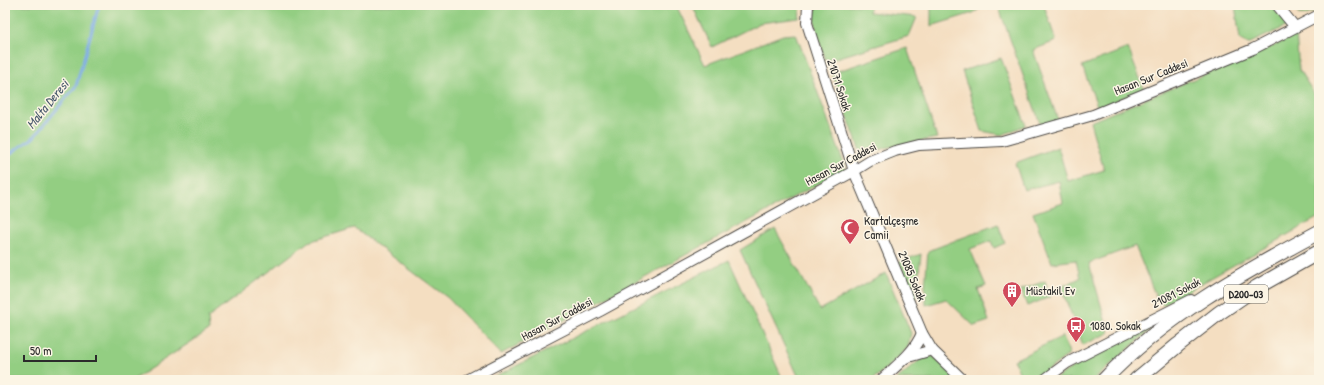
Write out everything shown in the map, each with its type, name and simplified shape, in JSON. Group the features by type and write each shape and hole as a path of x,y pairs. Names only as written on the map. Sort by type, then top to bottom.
{"highway":[{"name":"D200-03","path":"1104,380 1123,360 1162,327 1237,277 1319,232"},
{"name":"D200-03","path":"1136,380 1178,344 1219,313 1257,287 1319,252"}],"street":[{"name":"21071 Sokak","path":"808,5 806,23 854,171"},
{"path":"1277,5 1295,27"},
{"name":"Hasan Sur Caddesi","path":"467,380 606,308 870,161 895,151 919,145 1002,141 1093,115 1248,51 1319,15"},
{"name":"21085 Sokak","path":"854,171 922,333 932,350 963,380"},
{"name":"21081 Sokak","path":"1044,380 1067,363 1237,277"},
{"path":"881,380 905,358 919,341 922,333"},
{"path":"905,358 932,350"}],"green space":[{"path":"5,5 676,5 705,65 783,35 796,34 846,169 501,354 448,298 354,228 308,242 208,318 209,330 133,380 5,380"},
{"path":"700,5 801,5 799,18 760,23 712,47 694,9"},
{"path":"818,5 870,5 869,12 917,17 909,36 826,61 817,35 814,16"},
{"path":"931,5 980,5 981,8 973,13 931,26"},
{"path":"998,5 1044,5 1056,41 1033,50 1058,120 1041,126"},
{"path":"1235,5 1271,5 1287,23 1287,26 1248,44 1240,39"},
{"path":"1297,5 1319,5 1319,10 1306,15 1298,14"},
{"path":"1296,34 1299,70 1319,101 1319,217 1163,305 1157,299 1135,246 1089,263 1109,333 1083,345 1061,287 1080,278 1076,260 1052,263 1033,213 1063,203 1059,181 1024,190 1015,163 1058,147 1068,181 1104,170 1090,122 1276,45"},
{"path":"907,48 937,138 885,148 862,157 832,73"},
{"path":"1128,48 1144,89 1098,108 1082,66"},
{"path":"1001,58 1026,125 1002,135 982,131 962,71"},
{"path":"998,224 1005,243 994,248 991,241 970,249 986,286 978,289 989,321 974,326 946,299 926,305 925,286 928,251"},
{"path":"775,229 820,310 886,273 911,333 908,347 896,360 872,380 800,380 740,250"},
{"path":"921,254 916,297 914,300 899,262"},
{"path":"729,260 783,380 488,380"},
{"path":"1045,281 1050,297 1027,306 1021,290"},
{"path":"1159,322 1093,380 1053,380 1085,359"},
{"path":"1063,336 1069,353 1067,356 1034,380 1022,380 1014,360"},
{"path":"933,356 959,380 896,380 921,359"}],"waterway":[{"name":"Malta Deresi","path":"5,157 33,138 76,86 99,5"}],"place":[{"name":"Kartalçeşme Camii","path":"850,245"},
{"name":"Müstakil Ev","path":"1012,308"},
{"name":"1080. Sokak","path":"1076,343"}]}
